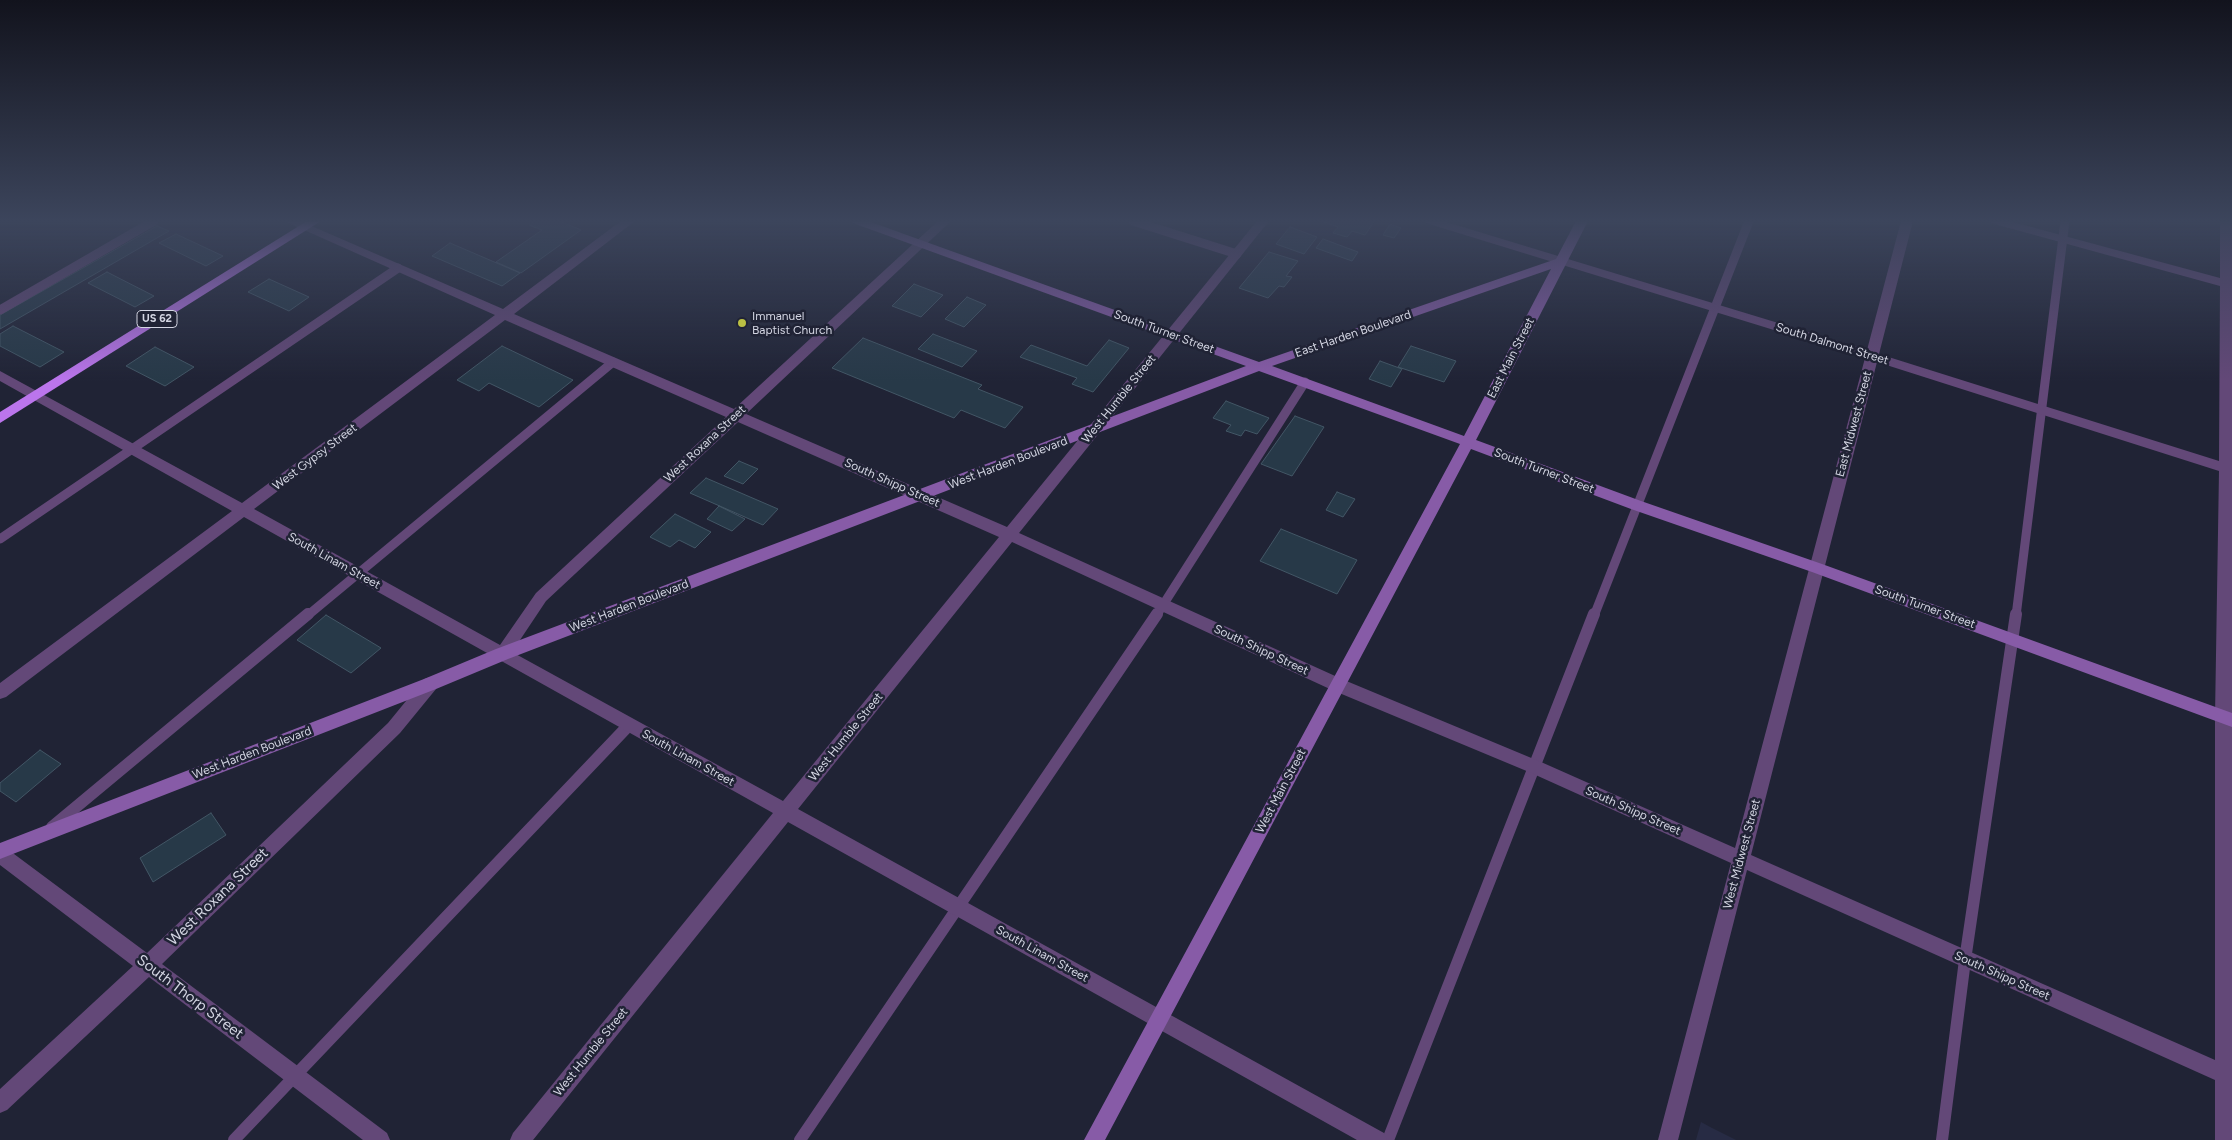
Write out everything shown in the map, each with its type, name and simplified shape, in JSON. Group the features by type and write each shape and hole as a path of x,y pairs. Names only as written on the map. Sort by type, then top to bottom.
{"highway":[{"name":"US 62","path":"0,418 224,274"}],"street":[{"name":"South Shipp Street","path":"412,274 1010,534 1338,685 1535,767 2228,1076"},
{"name":"West Gypsy Street","path":"0,692 559,274"},
{"name":"West Roxana Street","path":"502,654 541,597 888,274"},
{"name":"South Turner Street","path":"1005,274 2227,718"},
{"name":"West Humble Street","path":"520,1140 1220,274"},
{"name":"East Harden Boulevard","path":"1260,366 1525,274"},
{"name":"East Main Street","path":"1468,442 1554,274"},
{"name":"South Dalmont Street","path":"1601,274 1872,356 2229,469"},
{"name":"East Midwest Street","path":"1817,568 1893,274"},
{"path":"2193,274 2229,284 2228,1076 2225,1140"},
{"name":"West Harden Boulevard","path":"0,852 502,654 1260,366"},
{"name":"South Linam Street","path":"0,374 1377,1140"},
{"name":"West Main Street","path":"1094,1140 1468,442"},
{"name":"West Midwest Street","path":"1668,1140 1817,568"},
{"name":"West Roxana Street","path":"0,1103 148,965 394,728 430,684"},
{"name":"South Thorp Street","path":"0,852 380,1140"}],"lane":[{"path":"0,310 62,274"},
{"path":"0,539 389,274"},
{"path":"1388,1140 1728,274"},
{"path":"1942,1140 1965,960 2013,639 2059,274"},
{"path":"45,833 613,362"},
{"path":"800,1140 956,907 1163,605 1305,382"},
{"path":"234,1140 629,725"}],"shaded area":[{"path":"1701,1122 1712,1128 1736,1140 1696,1140"}],"building":[{"path":"72,274 95,274 0,329 0,315"},
{"path":"103,274 111,274 154,296 135,307 88,283"},
{"path":"474,274 518,274 502,286"},
{"path":"1250,274 1287,274 1286,276 1292,277 1284,287 1279,286 1268,298 1239,288"},
{"path":"269,279 309,297 289,311 248,292"},
{"path":"914,284 943,295 921,317 892,306"},
{"path":"967,297 986,305 964,327 945,319"},
{"path":"13,326 64,352 40,367 0,346 0,334"},
{"path":"933,334 977,351 962,367 918,349"},
{"path":"863,338 982,385 978,389 1023,407 1005,428 961,410 954,418 832,368"},
{"path":"1109,340 1129,348 1093,392 1072,384 1077,378 1020,357 1031,345 1087,366"},
{"path":"502,346 573,380 539,407 489,383 479,391 457,380"},
{"path":"1411,346 1456,361 1444,382 1398,367"},
{"path":"155,347 194,367 165,386 126,366"},
{"path":"1380,361 1402,369 1391,387 1369,379"},
{"path":"1226,401 1269,418 1257,434 1245,430 1241,436 1226,431 1231,425 1213,418"},
{"path":"1295,416 1324,427 1292,476 1261,464"},
{"path":"739,461 758,469 743,484 724,476"},
{"path":"706,478 778,509 763,525 690,493"},
{"path":"1337,492 1355,499 1343,517 1326,510"},
{"path":"719,506 745,519 732,531 707,519"},
{"path":"675,514 711,532 695,548 679,540 670,547 650,537"},
{"path":"1281,529 1357,560 1337,594 1260,561"},
{"path":"326,615 381,648 351,673 297,640"},
{"path":"40,750 61,764 16,802 0,791 0,783"},
{"path":"211,813 226,835 153,882 140,858"}],"place":[{"name":"Immanuel Baptist Church","path":"742,323"}]}
